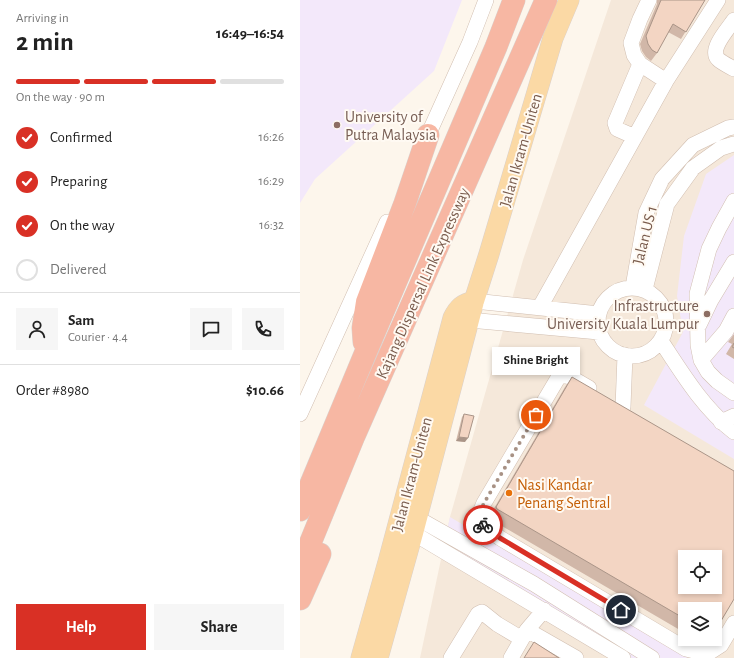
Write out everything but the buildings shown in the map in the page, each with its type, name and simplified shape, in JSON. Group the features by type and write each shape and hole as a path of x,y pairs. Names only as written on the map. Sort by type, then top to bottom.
{"highway":[{"name":"Kajang Dispersal Link Expressway","path":"300,510 496,47 514,0"},
{"name":"Kajang Dispersal Link Expressway","path":"300,568 354,436 546,0"},
{"path":"365,354 363,328 367,302 405,203 428,135"},
{"path":"300,600 338,512 354,436"}],"main road":[{"name":"Jalan Ikram-Uniten","path":"378,658 415,526 474,301 553,38 569,0"},
{"name":"Jalan Ikram-Uniten","path":"361,658 453,318 458,309 466,303 474,301"},
{"path":"388,562 404,526 411,519 415,526"}],"street":[{"path":"300,414 470,42 486,0"},
{"path":"649,0 631,44 634,55 640,64 666,80"},
{"path":"540,307 666,80 718,0"},
{"path":"734,20 714,52 717,58 734,69"},
{"path":"635,137 617,129 615,123 640,64"},
{"name":"Jalan US 1","path":"639,288 646,213 662,179 693,145 728,128 734,127"},
{"name":"Jalan US 1","path":"639,288 667,204 693,168 721,148 734,144"},
{"path":"734,201 712,242 702,272 697,294 698,346 701,360 708,372 717,381 734,393"},
{"path":"697,329 720,284 734,262"},
{"path":"702,272 720,284"},
{"path":"639,288 654,294 660,302 665,311 665,331 661,341 645,354 635,356 624,355 616,352 603,340 599,332 599,314 603,304 611,294 622,289 639,288"},
{"path":"474,301 599,314"},
{"path":"701,360 726,331 734,316"},
{"path":"469,320 599,332"},
{"path":"661,341 687,381 728,419 734,432"},
{"path":"623,407 624,355"},
{"path":"636,415 570,377 564,375 558,378 484,503 479,515 482,525 500,538 609,603 678,638"},
{"path":"415,526 476,550 652,658"},
{"path":"415,526 470,568 544,610 623,658"},
{"path":"476,550 500,538"},
{"path":"589,637 609,603"},
{"path":"511,658 525,635 544,610"},
{"path":"451,658 478,614 482,612 496,624 525,635 576,658"},
{"path":"722,643 734,623"},
{"path":"693,646 707,654 719,646"}],"shaded area":[{"name":"University of Putra Malaysia","path":"300,0 462,0 434,71 315,179 300,203"},
{"path":"611,0 734,0 734,658 420,658 450,517 523,260"},
{"name":"Infrastructure University Kuala Lumpur","path":"734,155 734,459 644,405 683,332 677,296 684,236 706,174"},
{"path":"450,517 688,658 610,658 441,557"}],"way so far":[{"path":"483,525 479,515 484,503 536,415"}],"place":[{"name":"University of Putra Malaysia","path":"337,125"},
{"name":"Infrastructure University Kuala Lumpur","path":"707,314"},
{"name":"Shine Bright","path":"536,415"},
{"name":"Nasi Kandar Penang Sentral","path":"509,493"}],"route":[{"path":"483,525 500,538 621,610"}]}
